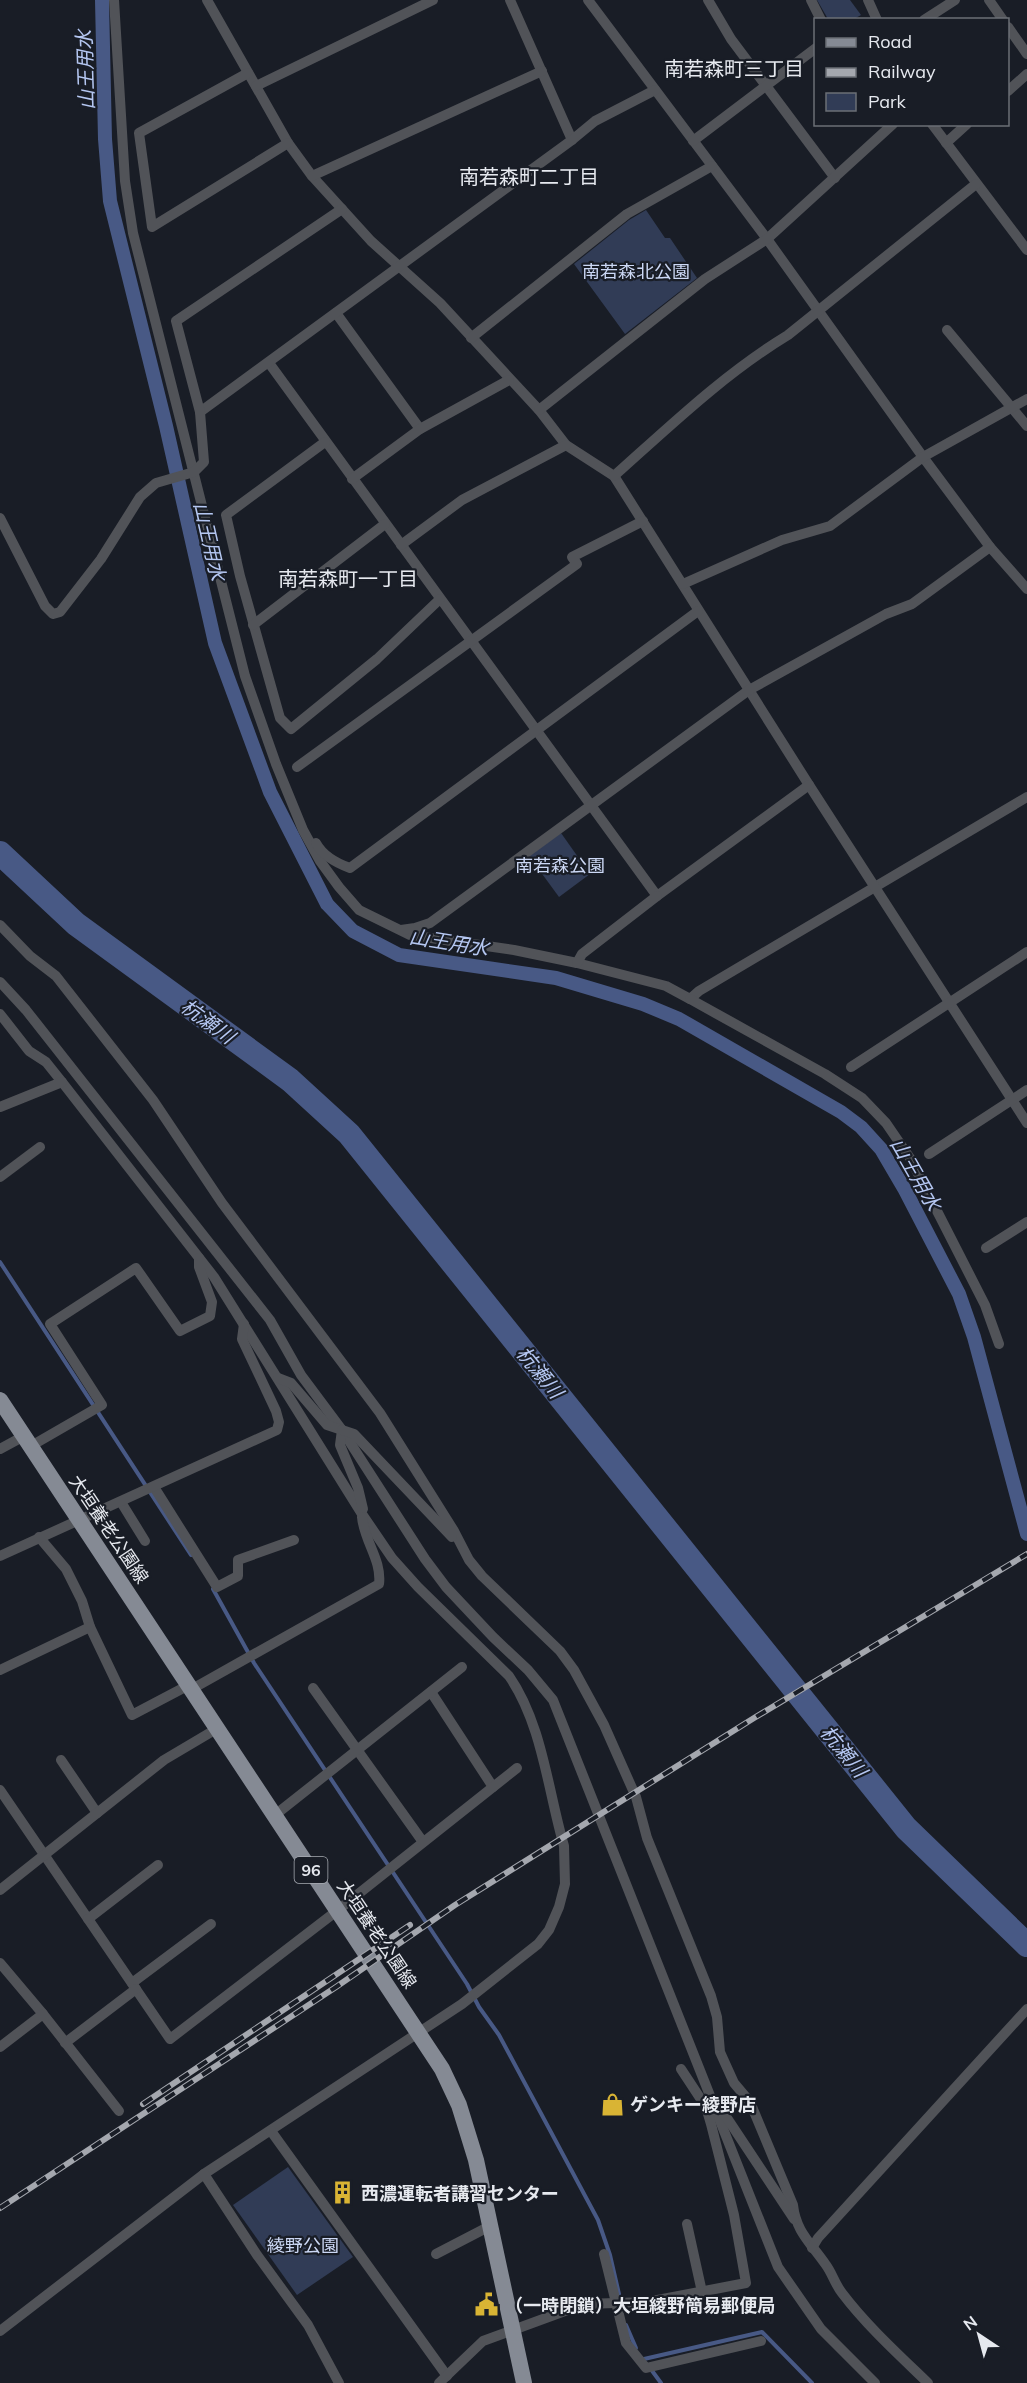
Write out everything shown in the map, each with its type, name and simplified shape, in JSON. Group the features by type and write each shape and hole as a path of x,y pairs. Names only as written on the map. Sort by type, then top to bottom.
{"main road":[{"name":"大垣養老公園線","path":"0,1400 442,2069 459,2105 476,2160 524,2383"}],"street":[{"path":"114,0 125,181 133,233 189,474 245,676 303,830 320,861 359,910 397,931 433,940 514,950 577,963 666,986 825,1074 862,1098 885,1123 910,1158 975,1284 999,1344"},
{"path":"207,0 288,143 312,176 399,267 440,303 538,410 566,445 614,476 809,785 1027,1123"},
{"path":"256,86 433,0"},
{"path":"510,0 573,140"},
{"path":"589,0 767,239 923,457 990,547 1027,589"},
{"path":"708,0 731,39 835,178"},
{"path":"811,0 820,18"},
{"path":"868,0 876,18"},
{"path":"989,0 1001,18"},
{"path":"927,18 949,1"},
{"path":"1009,28 1027,54"},
{"path":"693,141 814,49"},
{"path":"312,176 542,71"},
{"path":"248,73 139,134 152,227 288,143"},
{"path":"1009,90 1027,74"},
{"path":"200,412 573,140 595,121 655,90"},
{"path":"538,410 705,279 767,239 891,126"},
{"path":"933,126 1027,250"},
{"path":"946,143 965,126"},
{"path":"471,338 627,214 712,166"},
{"path":"614,476 715,386 754,355 788,335 976,184"},
{"path":"0,518 45,606 53,614 60,612 101,559 140,497 156,483 189,474 204,462 200,412 176,321 342,209"},
{"path":"336,313 420,429"},
{"path":"947,330 1027,426"},
{"path":"269,363 657,896"},
{"path":"352,479 420,429 509,380"},
{"path":"683,584 782,540 830,526 923,457 1027,399"},
{"path":"326,442 226,515 253,625 280,718 291,729 377,659 440,599"},
{"path":"401,545 462,500 566,445"},
{"path":"297,767 577,564 572,557 643,521"},
{"path":"253,625 385,525"},
{"path":"397,931 430,923 749,690 886,614 912,604 990,547"},
{"path":"303,830 309,831 319,849 337,863 350,868 698,611"},
{"path":"577,963 582,954 657,896 809,785"},
{"path":"690,999 699,991 1027,797"},
{"path":"0,925 30,956 56,976 153,1100 222,1203 380,1413 469,1560 482,1576 560,1651 587,1691 636,1797 647,1838 711,1996 717,2017 720,2052 734,2083 750,2102 793,2205 795,2221"},
{"path":"851,1067 1027,952"},
{"path":"0,982 26,1010 270,1320 301,1376 342,1430 425,1559 446,1587 528,1670 553,1701 710,2107 778,2267 821,2329 875,2383"},
{"path":"0,1014 29,1051 46,1062 199,1257 244,1324 363,1516 403,1571 494,1661 519,1690 534,1728 564,1846 565,1884 549,1930 538,1944 462,2004 204,2174 1,2327"},
{"path":"0,1107 62,1082"},
{"path":"929,1154 1027,1090"},
{"path":"0,1177 40,1147"},
{"path":"986,1248 1027,1222"},
{"path":"0,1449 28,1441 102,1405 50,1324 136,1268 180,1331 210,1316 212,1302 199,1267 199,1257"},
{"path":"0,1556 277,1430 279,1422 276,1411 242,1339 244,1324"},
{"path":"278,1378 291,1383 327,1425 354,1434 463,1549"},
{"path":"39,1537 66,1569 82,1601 90,1627 132,1715 191,1687 379,1584 381,1572 363,1528 358,1488 340,1445 342,1430"},
{"path":"154,1487 217,1587 238,1576 238,1560 294,1540"},
{"path":"121,1502 145,1542"},
{"path":"0,1670 90,1627"},
{"path":"275,1815 462,1667"},
{"path":"313,1688 423,1842"},
{"path":"431,1692 493,1787"},
{"path":"0,1890 164,1760 218,1728"},
{"path":"61,1760 97,1813"},
{"path":"0,1790 171,2039 517,1768"},
{"path":"88,1919 158,1865"},
{"path":"65,2043 211,1924"},
{"path":"0,1963 119,2111"},
{"path":"812,2248 818,2238 1027,2009"},
{"path":"0,2047 43,2014"},
{"path":"681,2069 710,2107 727,2118 812,2248 826,2265 840,2291 870,2326 928,2383"},
{"path":"271,2131 443,2379 483,2341 584,2304 616,2305 647,2302 746,2283 734,2215 710,2107"},
{"path":"204,2174 257,2255 308,2325 339,2383"},
{"path":"687,2224 702,2292"},
{"path":"436,2254 490,2226"},
{"path":"604,2254 626,2343 646,2368 761,2341"}],"green space":[{"path":"817,0 850,0 861,15 856,18 827,18"},
{"name":"南若森北公園","path":"646,210 665,238 670,238 697,278 625,334 574,264 629,220"},
{"name":"南若森公園","path":"561,833 590,874 559,897 529,856"},
{"name":"綾野公園","path":"288,2167 353,2257 297,2295 233,2205"}],"waterway":[{"name":"山王用水","path":"102,0 105,139 110,201 166,426 215,643 270,792 327,904 353,931 399,955 556,978 643,1004 679,1019 841,1112 861,1127 881,1149 959,1294 974,1337 1027,1534"},
{"name":"杭瀬川","path":"0,853 76,924 290,1080 349,1134 906,1828 1027,1945"},
{"path":"0,1262 191,1555"},
{"path":"213,1589 254,1663 499,2035 598,2220 610,2255 619,2294"},
{"path":"626,2325 636,2348"},
{"path":"644,2359 762,2332 812,2383"},
{"path":"650,2368 661,2383"}],"railway":[{"path":"0,2208 336,1987 455,1905 754,1718 1027,1554"},
{"path":"143,2104 410,1925"}],"place":[{"name":"ゲンキー綾野店","path":"612,2104"},
{"name":"西濃運転者講習センター","path":"343,2193"},
{"name":"（一時閉鎖）大垣綾野簡易郵便局","path":"487,2305"}],"district":[{"name":"南若森町三丁目","path":"734,68"},
{"name":"南若森町二丁目","path":"529,176"},
{"name":"南若森町一丁目","path":"348,578"}]}
